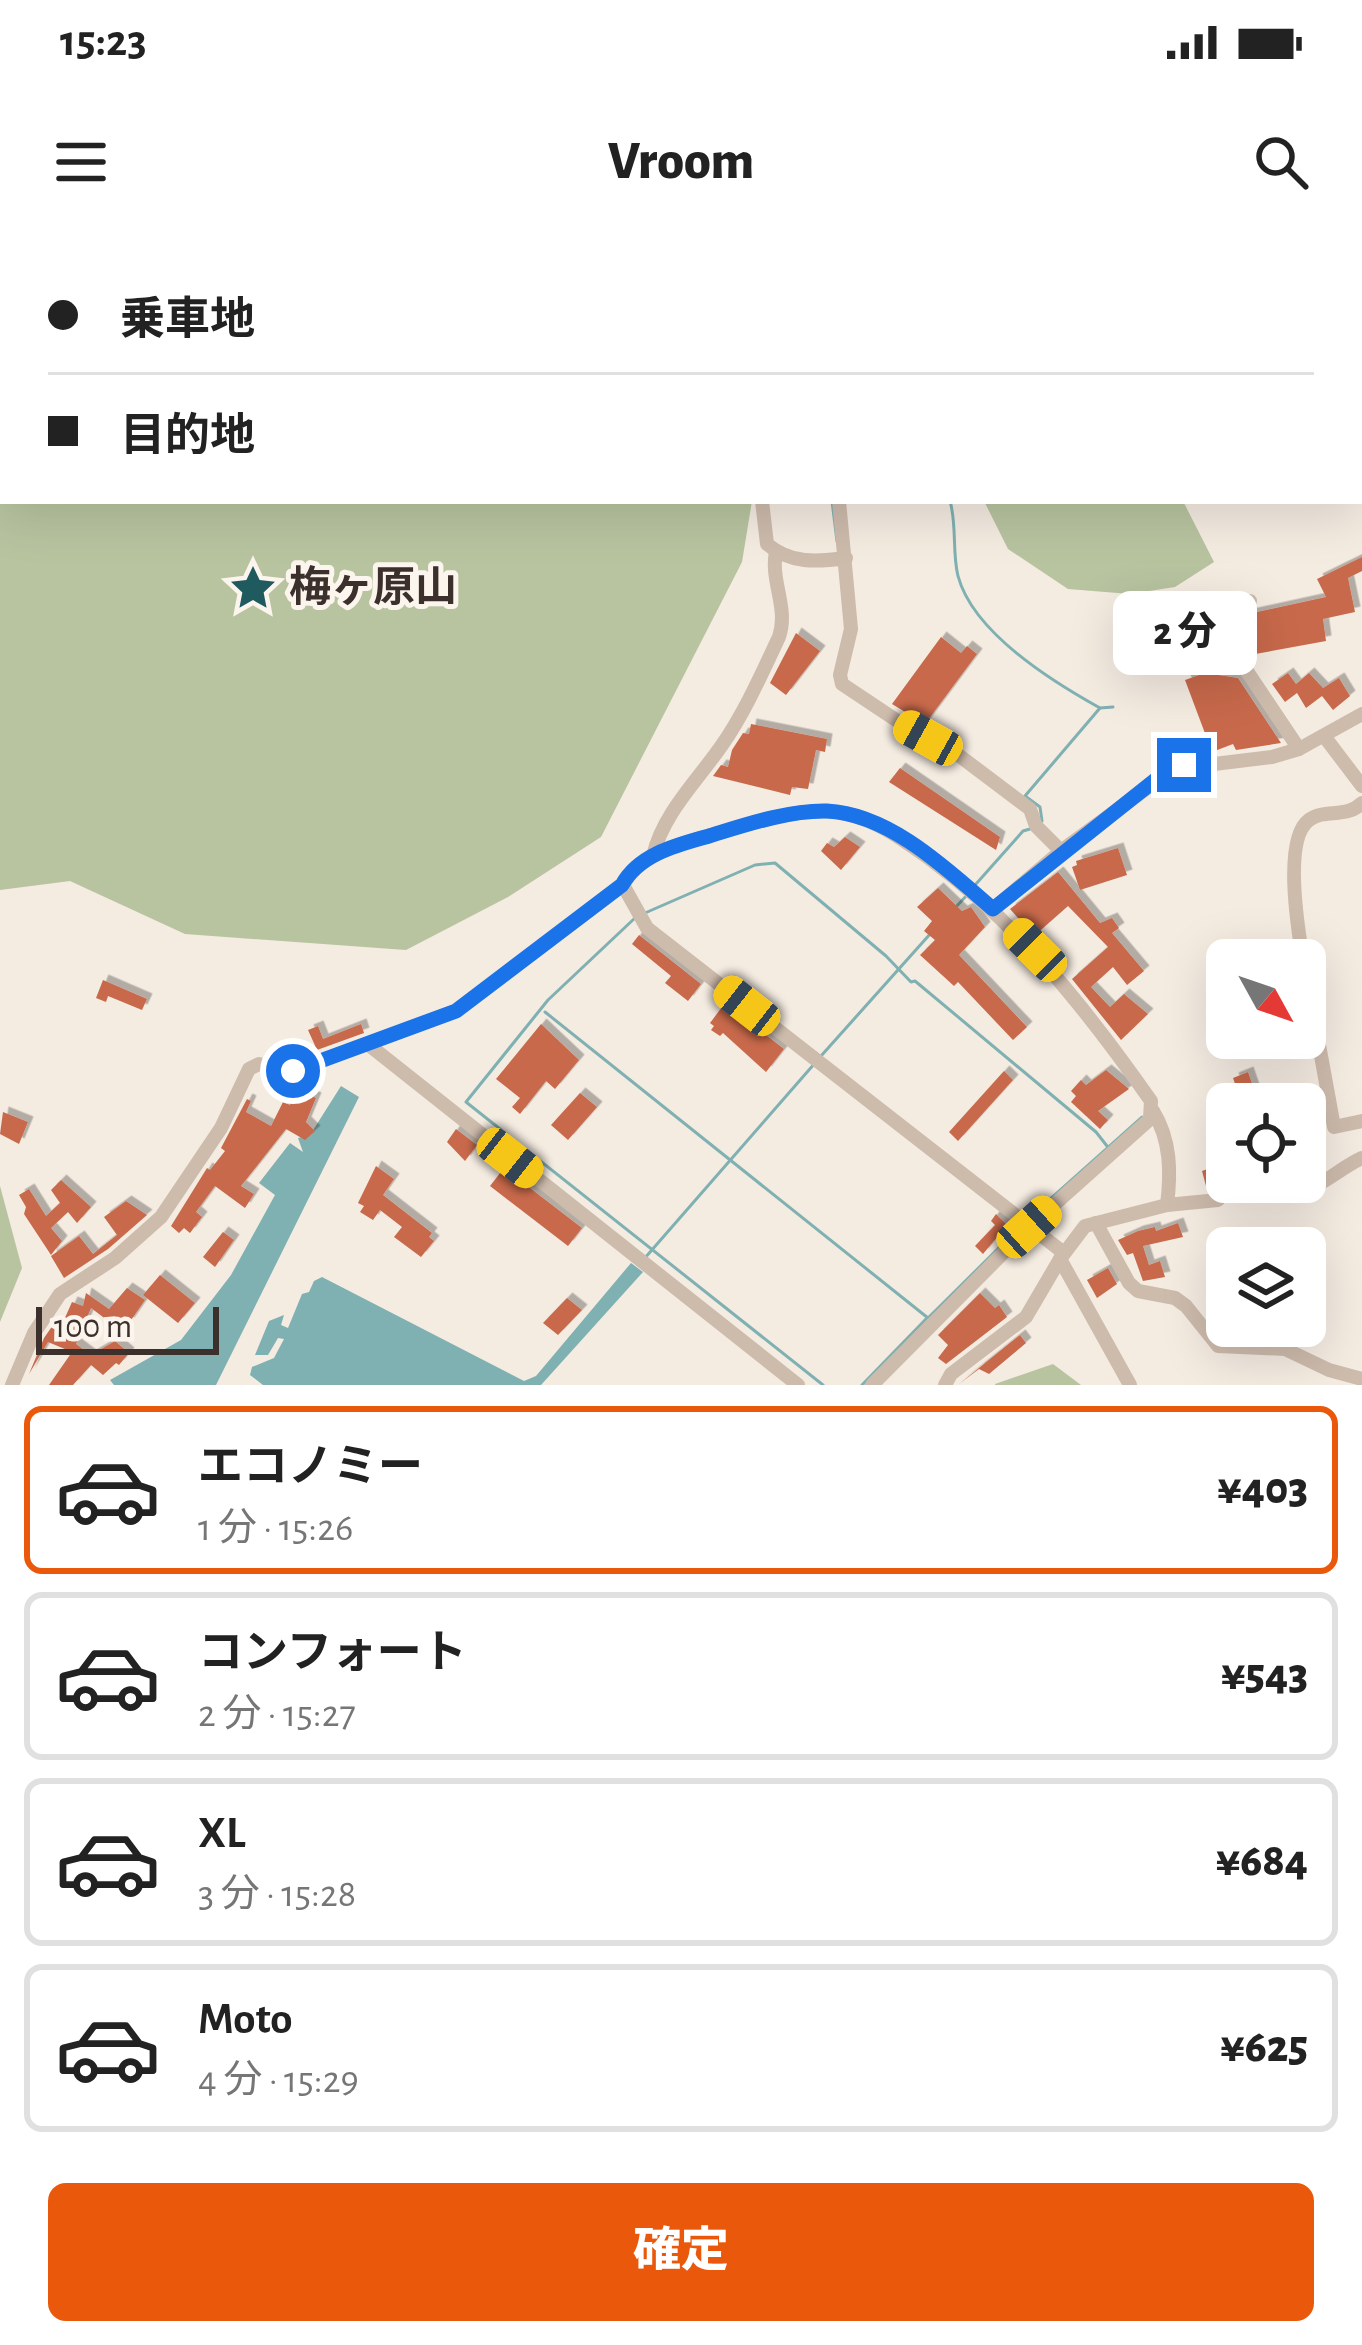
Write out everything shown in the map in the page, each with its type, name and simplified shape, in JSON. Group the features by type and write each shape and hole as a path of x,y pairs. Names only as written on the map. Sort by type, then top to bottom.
{"street":[{"path":"762,504 767,544 776,551 812,562 846,558"},
{"path":"839,504 850,628 842,684 976,767 1030,809 1036,826 1061,851"},
{"path":"653,856 657,838 724,742 779,637 785,620 776,551"},
{"path":"1250,602 1220,604 1210,616 1299,749"},
{"path":"993,909 1061,851 1173,769 1272,757 1299,749 1362,714"},
{"path":"1324,736 1362,786"},
{"path":"1302,939 1294,841 1307,821 1355,810 1362,803"},
{"path":"12,1385 46,1310 60,1294 115,1258 161,1217 221,1127 250,1069 259,1064 293,1071 456,1011 622,885 629,872 653,856 740,826 822,811 844,813 890,830 993,909 1035,950 1151,1101 1166,1139 1170,1182 1166,1205"},
{"path":"622,885 639,916 1062,1256 1130,1385"},
{"path":"369,1045 798,1385"},
{"path":"1321,1059 1334,1127 1362,1121"},
{"path":"872,1385 1025,1224 1150,1119 1153,1111"},
{"path":"1326,1181 1362,1158"},
{"path":"945,1385 951,1374 1026,1317 1085,1226 1166,1205 1206,1200"},
{"path":"1096,1223 1129,1283 1138,1291 1174,1298 1186,1306 1218,1346 1285,1348 1329,1370 1362,1379"}],"green space":[{"path":"0,504 752,504 742,562 601,837 508,897 406,950 185,934 70,881 0,890"},
{"path":"986,504 1185,504 1214,562 1175,587 1130,594 1068,589 1008,549"},
{"path":"0,1186 22,1268 0,1322"},
{"path":"1053,1364 1081,1385 995,1385 995,1384"}],"water":[{"path":"341,1086 359,1097 216,1385 114,1385 110,1380 181,1340 231,1275 275,1195 259,1183 290,1143 303,1152 298,1138 310,1135"},
{"path":"631,1263 643,1272 541,1385 263,1385 250,1375 252,1367 274,1358 284,1339 278,1338 268,1355 255,1355 269,1321 284,1315 281,1325 288,1328 302,1294 322,1277 524,1381 536,1376"}],"building":[{"path":"1362,557 1362,571 1348,578 1355,612 1323,619 1326,641 1250,655 1239,639 1234,617 1326,597 1317,579"},
{"path":"1189,624 1197,639 1146,649 1142,633"},
{"path":"796,633 820,651 786,695 770,683"},
{"path":"941,637 961,653 967,646 977,654 925,724 892,704"},
{"path":"1205,673 1238,678 1281,743 1236,750 1233,744 1212,752 1185,680"},
{"path":"1288,673 1296,684 1309,673 1323,688 1339,678 1350,696 1333,710 1322,696 1306,708 1297,693 1285,702 1272,684"},
{"path":"751,724 827,739 825,752 816,750 808,789 792,787 790,795 713,776 721,765 728,767 732,750 743,733 749,734"},
{"path":"900,768 1000,837 996,850 889,782"},
{"path":"845,837 860,847 841,870 821,851 827,843 834,847"},
{"path":"1118,848 1127,875 1080,890 1072,867 1076,861"},
{"path":"1058,872 1100,923 1112,918 1119,928 1112,933 1144,971 1127,985 1113,967 1091,987 1110,1007 1124,994 1148,1014 1121,1040 1072,979 1108,947 1068,906 1034,936 1010,909"},
{"path":"938,888 962,911 971,907 985,927 959,955 1027,1027 1013,1040 958,982 954,986 920,955 935,940 924,931 932,921 917,907"},
{"path":"639,935 701,984 688,1001 665,983 671,976 632,944"},
{"path":"103,980 147,999 142,1010 108,996 106,1002 96,998"},
{"path":"725,1003 784,1049 766,1072 723,1033 720,1036 711,1030 710,1023"},
{"path":"361,1024 364,1033 317,1050 308,1030 318,1026 323,1039"},
{"path":"541,1024 579,1060 555,1089 546,1081 520,1114 512,1107 520,1098 496,1079"},
{"path":"1106,1070 1129,1089 1098,1111 1108,1120 1100,1129 1071,1102 1076,1096 1071,1091 1081,1080 1086,1085"},
{"path":"1004,1071 1013,1080 958,1141 949,1132"},
{"path":"1248,1072 1252,1083 1235,1083 1233,1078"},
{"path":"297,1089 316,1098 306,1122 315,1131 305,1140 286,1129 241,1186 254,1194 245,1208 215,1186 196,1212 202,1217 190,1233 184,1228 179,1233 171,1226 207,1168 225,1151 221,1148 247,1099 251,1101 246,1112 271,1126 283,1102 290,1105"},
{"path":"580,1093 597,1107 568,1140 551,1125"},
{"path":"3,1112 28,1122 19,1144 0,1134"},
{"path":"456,1129 477,1145 465,1161 447,1142"},
{"path":"376,1166 394,1179 383,1195 432,1233 429,1237 434,1241 421,1257 394,1237 402,1227 380,1210 373,1220 360,1212 364,1206 358,1203"},
{"path":"504,1168 582,1228 568,1246 490,1186"},
{"path":"61,1180 91,1207 77,1223 68,1212 51,1228 62,1241 51,1255 24,1214 26,1207 19,1195 29,1189 46,1216 60,1203 51,1190"},
{"path":"126,1201 147,1215 64,1278 51,1256 79,1236 93,1254 117,1235 104,1217"},
{"path":"996,1214 1007,1225 983,1254 975,1246 995,1225 991,1221"},
{"path":"1178,1223 1183,1237 1143,1246 1149,1265 1160,1261 1165,1277 1143,1281 1133,1253 1127,1255 1118,1240"},
{"path":"223,1232 234,1240 215,1267 203,1257"},
{"path":"1108,1268 1117,1284 1097,1298 1087,1280"},
{"path":"160,1275 195,1303 178,1323 143,1295"},
{"path":"127,1288 145,1300 129,1323 123,1326 110,1317 107,1320 91,1308 76,1344 91,1355 115,1341 129,1353 119,1365 103,1375 91,1365 73,1385 49,1385 72,1352 48,1342 29,1374 44,1338 53,1325 60,1329 72,1302 83,1306 86,1293 109,1309"},
{"path":"980,1293 995,1308 999,1305 1007,1317 946,1364 938,1358 948,1345 938,1335"},
{"path":"567,1298 582,1310 558,1335 543,1323"},
{"path":"1020,1335 1026,1343 989,1374 979,1369 959,1384"}],"waterway":[{"path":"832,504 837,541"},
{"path":"950,504 958,576 980,617 1038,670 1100,708"},
{"path":"1039,824 1040,807 1025,796 1100,708 1113,707"},
{"path":"976,884 1030,829"},
{"path":"645,913 755,865 775,863 1107,1146"},
{"path":"954,909 968,894"},
{"path":"636,917 548,1000 466,1102 823,1385"},
{"path":"821,1056 931,933"},
{"path":"545,1012 928,1318 1020,1227"},
{"path":"644,1259 815,1063"},
{"path":"1031,1216 1142,1117"},
{"path":"862,1385 926,1319"}],"place":[{"name":"梅ヶ原山","path":"253,588"}],"route":[{"path":"293,1071 456,1011 622,885 629,872 681,844 805,813 844,813 890,830 993,909 1159,777 1184,765"}]}
